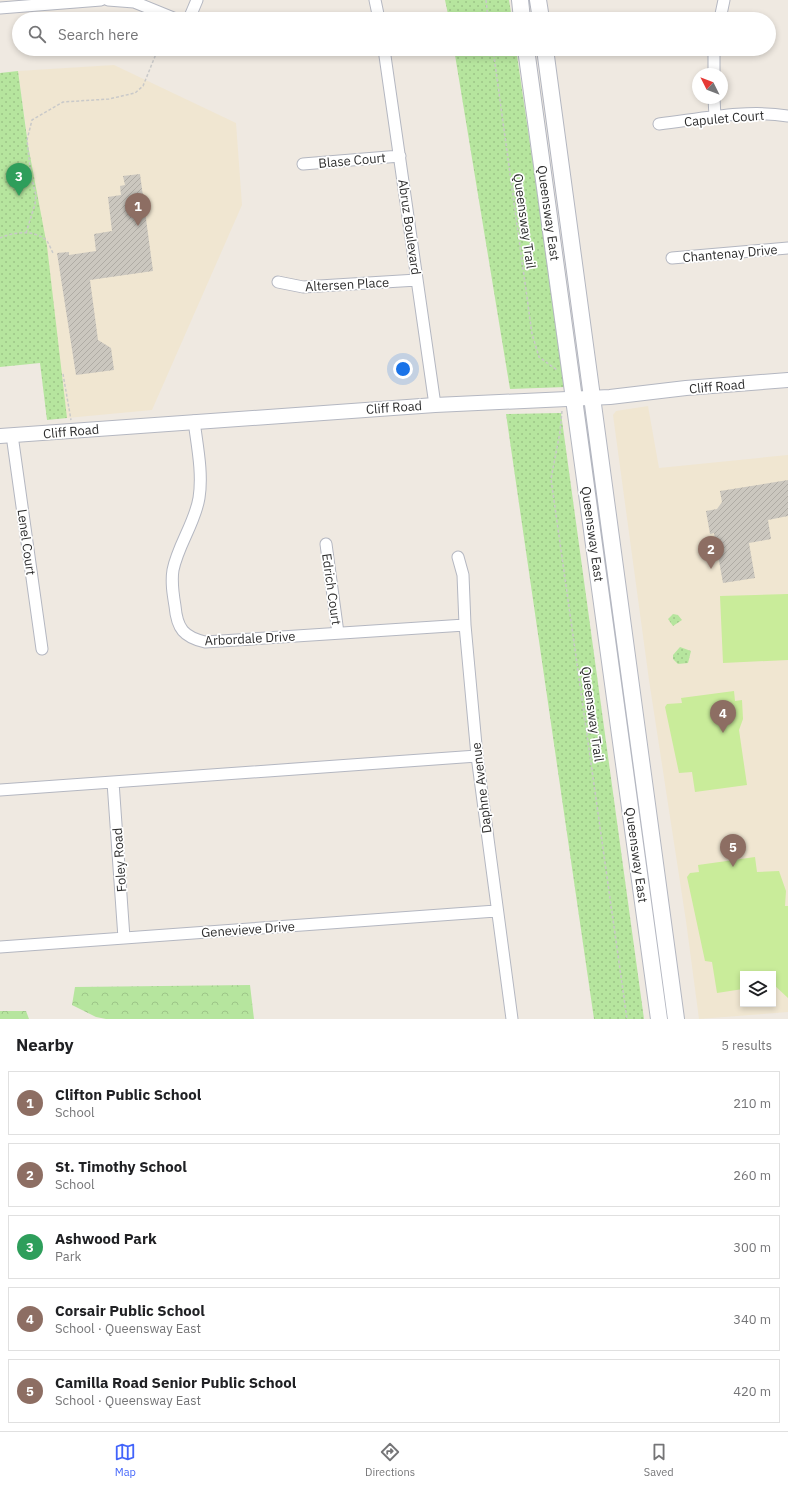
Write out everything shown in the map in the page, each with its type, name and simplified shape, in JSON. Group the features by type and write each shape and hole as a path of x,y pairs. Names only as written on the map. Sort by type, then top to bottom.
{"main road":[{"path":"520,0 521,12"},
{"path":"538,0 539,12"},
{"name":"Queensway East","path":"527,56 659,1019"},
{"name":"Queensway East","path":"546,56 676,1019"}],"street":[{"path":"0,8 101,0"},
{"path":"108,0 134,2 159,12"},
{"path":"192,12 197,0"},
{"path":"375,0 378,12"},
{"path":"721,12 724,0"},
{"name":"Abruz Boulevard","path":"385,56 436,405"},
{"path":"714,56 714,68"},
{"path":"714,104 715,117"},
{"name":"Capulet Court","path":"659,124 754,114 788,116"},
{"name":"Blase Court","path":"303,164 400,156"},
{"name":"Chantenay Drive","path":"672,258 788,248"},
{"name":"Altersen Place","path":"278,282 303,288 417,280"},
{"name":"Cliff Road","path":"6,435 436,405 592,399 686,388 788,380"},
{"name":"Arbordale Drive","path":"194,421 200,497 195,514 178,554 172,582 175,613 180,627 186,635 206,642 465,625"},
{"name":"Lenel Court","path":"6,435 42,649"},
{"name":"Edrich Court","path":"326,544 338,633"},
{"name":"Daphne Avenue","path":"458,557 463,575 465,625 477,756 496,911 512,1019"},
{"path":"0,790 477,756"},
{"name":"Foley Road","path":"113,782 124,938"},
{"name":"Genevieve Drive","path":"0,947 496,911"}],"path":[{"path":"486,0 487,12"},
{"path":"26,233 35,204 36,195 31,176 27,140 32,120 63,102 109,99 135,94 143,86 155,56"},
{"name":"Queensway Trail","path":"494,56 532,334 540,356 558,372"},
{"path":"0,238 13,234 26,233 40,236 47,241 53,253"},
{"path":"63,374 72,431"},
{"name":"Queensway Trail","path":"562,412 560,432 551,479 627,1019"}],"shaded area":[{"path":"114,65 236,123 242,205 152,410 67,418 18,71"},
{"path":"648,406 659,468 788,455 788,1012 699,1019 686,921 649,680 613,415 616,411"}],"green space":[{"path":"445,0 509,0 511,12 448,12"},
{"path":"455,56 517,56 566,387 510,389"},
{"path":"18,71 28,145 47,246 67,418 47,420 40,363 0,367 0,73"},
{"path":"561,413 644,1019 594,1019 506,414"},
{"path":"788,594 788,660 723,663 720,596"},
{"path":"673,614 678,615 682,620 673,626 668,619"},
{"path":"680,647 691,651 688,663 678,664 673,659 673,655"},
{"path":"734,691 735,701 742,700 743,719 739,730 747,785 695,792 692,772 679,773 665,707 667,704 682,703 681,698"},
{"path":"755,857 757,872 779,871 786,891 785,906 788,906 788,998 776,987 776,971 740,971 740,989 717,993 712,962 705,961 687,877 690,873 699,872 698,865"},
{"path":"250,985 254,1019 106,1019 96,1017 72,1005 75,987"},
{"path":"0,1011 26,1011 29,1019 0,1019"}],"building":[{"path":"140,174 153,271 90,280 98,340 111,348 114,370 76,375 57,253 69,252 69,255 96,251 94,234 112,231 108,197 121,195 120,186 125,185 123,176"},
{"path":"788,480 788,516 768,520 771,539 749,543 755,578 723,583 714,533 710,534 706,511 717,509 722,502 720,491"}],"place":[{"name":"Ashwood Park","path":"19,196"},
{"name":"Clifton Public School","path":"138,226"},
{"name":"St. Timothy School","path":"711,569"},
{"name":"Corsair Public School","path":"723,733"},
{"name":"Camilla Road Senior Public School","path":"733,867"}]}
